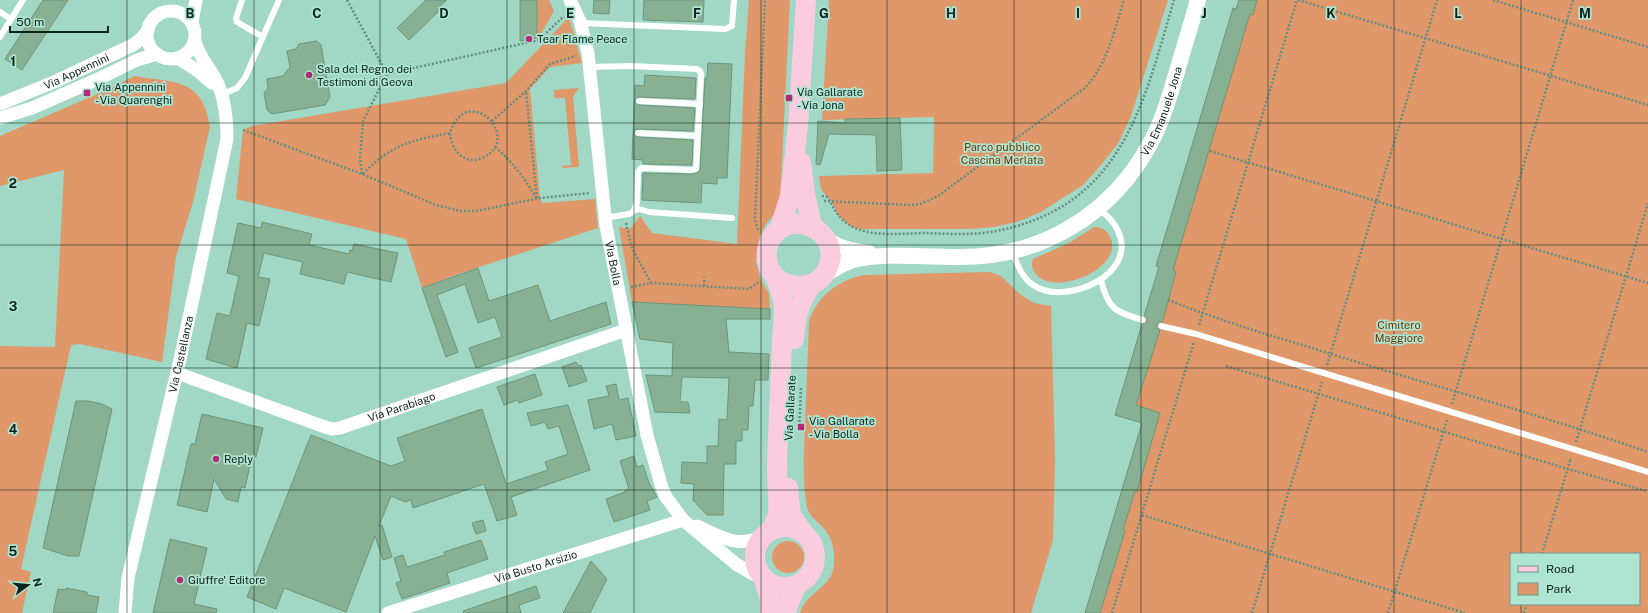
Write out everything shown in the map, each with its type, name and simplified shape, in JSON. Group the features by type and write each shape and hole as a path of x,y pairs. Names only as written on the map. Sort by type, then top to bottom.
{"main road":[{"name":"Via Gallarate","path":"770,613 770,600 762,578 755,567 754,557 756,547 767,533 778,514 777,468 784,306 769,278 769,268 766,257 772,236 780,228 790,196 798,126 806,0"},
{"name":"Via Gallarate","path":"785,613 796,586 808,576 815,562 812,546 791,515 786,473 795,324 799,307 816,281 826,270 830,260 830,250 818,231 806,194 798,126"},
{"path":"780,228 790,224 801,223 818,231"},
{"path":"769,278 793,286 803,286 816,281"},
{"path":"767,533 787,527 803,533"},
{"path":"762,578 771,585 779,588 796,586"}],"street":[{"name":"Via Appennini","path":"2,108 133,45 142,38 156,16 169,10 183,0"},
{"path":"192,22 196,0"},
{"name":"Via Bolla","path":"570,0 581,23 588,53 605,218 654,465 666,497 683,520 736,564 762,578"},
{"name":"Via Emanuele Jona","path":"816,281 850,261 870,258 893,256 982,257 1012,252 1036,245 1067,230 1098,208 1132,173 1153,139 1168,100 1198,0"},
{"path":"169,10 184,14 192,22"},
{"name":"Via Castellanza","path":"125,613 128,578 177,373 228,139 227,119 221,95 216,80 199,55 195,42 195,30 192,22"},
{"path":"148,30 147,39 149,45 157,54"},
{"path":"178,58 189,52 195,42"},
{"name":"Via Appennini","path":"2,108 32,108 137,60 157,54"},
{"name":"Via Castellanza","path":"157,54 169,59 178,58 214,84 221,95"},
{"name":"Via Emanuele Jona","path":"818,231 831,242 850,250 893,256"},
{"name":"Via Parabiago","path":"177,373 332,429 340,428 626,330"},
{"name":"Via Bolla","path":"683,520 731,541 750,542 767,533"},
{"name":"Via Busto Arsizio","path":"388,613 683,520"}],"lane":[{"path":"0,37 23,0"},
{"path":"242,0 236,18 237,22 263,37"},
{"path":"221,95 238,88 245,78 279,0"},
{"path":"581,23 725,30 732,26 734,0"},
{"path":"0,12 11,18"},
{"path":"590,67 636,66 699,70 701,74 696,166 694,170 643,168 640,170 635,210 632,214 605,218"},
{"path":"639,101 700,104"},
{"path":"638,133 698,136"},
{"path":"1012,252 1026,278 1039,289 1048,292 1068,291 1091,285 1101,280 1117,266 1121,257 1122,242 1118,229 1112,220 1098,208"},
{"path":"635,210 638,209 649,212 732,218"},
{"path":"1101,280 1105,296 1112,307 1123,314 1143,320"},
{"path":"1161,326 1196,334 1574,448 1648,472"}],"path":[{"path":"347,0 387,74"},
{"path":"760,236 755,220 765,0"},
{"path":"824,202 910,205 920,204 938,196 1086,87 1102,65 1109,49 1124,0"},
{"path":"816,195 827,197 841,218 857,229 877,233 972,234 990,232 1022,225 1046,216 1088,188 1118,153 1133,126 1141,106 1174,0"},
{"path":"1112,613 1298,0 1648,105"},
{"path":"1252,613 1437,0"},
{"path":"1493,0 1648,47"},
{"path":"1388,613 1573,0"},
{"path":"387,74 539,40 564,16"},
{"path":"492,121 526,91 550,64 577,56"},
{"path":"362,174 360,158 363,121 387,74"},
{"path":"526,91 537,199"},
{"path":"476,112 485,115 492,121 497,129 498,138 495,147 489,155 481,159 471,160 462,157 455,151 451,143 450,133 452,124 458,117 467,113 476,112"},
{"path":"243,130 362,174 436,205 460,211 476,211 537,199 590,193"},
{"path":"362,174 373,163 395,148 414,140 450,133"},
{"path":"495,147 509,159 524,176 537,199"},
{"path":"1210,151 1648,284"},
{"path":"1542,553 1648,203"},
{"path":"624,215 632,248 651,283"},
{"path":"704,277 704,286"},
{"path":"627,289 651,283 749,289 769,278"},
{"path":"1168,300 1202,314 1455,392 1580,428 1648,452"},
{"path":"1226,366 1646,491"},
{"path":"799,430 801,388"},
{"path":"1142,515 1465,613"}],"green space":[{"path":"537,0 549,0 554,11 537,38"},
{"path":"749,0 790,0 780,203 778,210 766,224 760,236 756,262 761,280 769,294 770,309 632,302 619,227 630,229 640,216 652,233 737,244 745,53"},
{"name":"Parco pubblico Cascina Merlata","path":"829,0 1168,0 1131,116 1119,142 1083,185 1041,212 1017,222 994,227 970,229 861,229 851,227 838,215 832,203 821,189 819,176 933,173 934,117 822,120"},
{"name":"Cimitero Maggiore","path":"1239,0 1648,0 1648,613 1085,613 1142,423 1115,415 1159,267 1156,266 1233,8 1236,9"},
{"path":"569,17 582,63 550,67 530,89 540,198 542,203 595,199 598,228 461,273 422,288 406,239 236,199 243,130 252,126 506,83"},
{"path":"134,76 174,82 194,91 201,99 210,127 193,202 176,257 162,362 80,344 71,345 21,569 31,572 22,613 0,613 0,346 55,347 64,170 0,186 0,136 116,86"},
{"path":"579,88 573,97 579,167 562,168 562,166 571,165 565,98 554,98 554,90"},
{"path":"1094,227 1105,230 1111,239 1112,250 1106,261 1097,270 1084,277 1056,283 1045,280 1036,274 1032,266 1033,259 1069,243"},
{"path":"990,272 1001,276 1021,295 1034,303 1051,306 1055,458 1053,540 1031,613 800,613 807,600 829,579 834,565 834,551 830,538 808,511 804,487 809,321 813,312 830,290 855,277 864,275"},
{"path":"788,541 797,544 801,548 804,557 801,566 797,570 788,573 779,570 775,566 772,557 775,548 779,544"}],"building":[{"path":"43,0 68,0 22,70 5,59"},
{"path":"426,0 447,0 439,7 441,9 409,40 397,28"},
{"path":"520,0 537,0 537,38 520,41"},
{"path":"594,0 610,0 609,14 593,13"},
{"path":"644,0 704,0 703,22 643,20"},
{"path":"1239,0 1257,0 1253,15 1250,14 1173,270 1176,271 1165,313 1162,322 1159,322 1157,325 1157,328 1160,330 1136,405 1160,413 1137,492 1135,491 1123,530 1125,531 1100,613 1085,613 1142,423 1115,415 1142,324 1147,322 1147,319 1144,316 1159,267 1156,266 1233,8 1236,9"},
{"name":"Sala del Regno dei Testimoni di Geova","path":"317,41 321,45 330,97 325,105 272,114 267,110 264,93 268,88 267,79 283,76 290,67 287,51 296,49 299,44"},
{"path":"708,63 732,64 727,178 717,178 717,184 702,183 701,203 642,200 643,173 692,174 700,171 705,78 707,78"},
{"path":"645,75 696,78 695,99 639,97 635,100 635,103 639,105 695,108 693,131 638,129 634,132 634,135 638,137 693,140 692,165 643,164 643,160 632,159 635,85 644,86"},
{"path":"900,118 902,170 877,171 876,135 829,134 820,165 816,164 818,121 845,123 845,119"},
{"path":"262,222 312,234 309,245 349,254 350,250 352,251 354,244 398,253 391,282 347,272 344,284 300,274 303,262 264,253 258,277 270,279 259,326 247,323 237,368 206,359 217,313 230,316 239,276 227,273 238,223 261,228"},
{"path":"478,268 489,301 538,285 550,321 606,302 611,324 476,368 469,348 502,337 495,317 478,323 465,284 437,295 458,352 446,357 422,288"},
{"path":"632,302 770,309 770,319 726,319 729,352 769,354 768,380 755,380 753,406 749,406 748,430 742,430 742,441 736,441 736,464 724,464 723,515 707,515 693,500 694,484 681,483 682,462 707,463 707,446 718,446 719,419 727,420 729,378 682,377 680,402 688,402 690,413 655,412 646,375 672,376 673,343 640,339"},
{"path":"576,362 578,366 581,365 587,381 569,387 562,367"},
{"path":"535,374 542,395 519,403 518,400 504,405 497,387"},
{"path":"616,384 619,400 628,398 636,436 616,440 612,424 594,429 588,400 609,396 606,386"},
{"path":"76,401 88,401 102,404 112,409 79,556 68,556 43,548"},
{"path":"568,405 590,470 511,497 517,515 497,521 484,484 413,508 411,500 405,502 391,496 379,526 382,525 392,557 383,560 375,536 346,612 284,588 276,609 247,597 311,435 391,466 405,461 397,438 482,409 506,484 548,470 545,462 568,454 559,426 548,429 545,422 531,426 527,413"},
{"path":"202,414 263,428 256,457 252,456 245,488 241,487 238,502 226,499 214,479 207,512 177,505 191,444 195,444"},
{"path":"634,456 637,467 643,465 649,483 657,497 647,501 650,510 614,522 606,499 629,489 620,461"},
{"path":"483,520 486,531 476,534 472,523"},
{"path":"170,539 207,548 194,604 217,609 216,613 153,613"},
{"path":"481,540 488,559 447,573 450,583 402,599 396,583 401,581 394,558 403,555 407,567 445,555 444,552"},
{"path":"591,561 607,579 590,613 563,613"},
{"path":"536,586 540,598 519,605 521,613 464,613 463,611"},
{"path":"66,588 87,592 87,595 99,597 96,613 53,613 58,589 66,590"}],"place":[{"name":"Tear Flame Peace","path":"529,39"},
{"name":"Sala del Regno dei Testimoni di Geova","path":"309,75"},
{"name":"Via Appennini - Via Quarenghi","path":"87,93"},
{"name":"Via Gallarate - Via Jona","path":"789,98"},
{"name":"Via Gallarate - Via Bolla","path":"801,427"},
{"name":"Reply","path":"216,459"},
{"name":"Giuffre' Editore","path":"180,580"}]}
